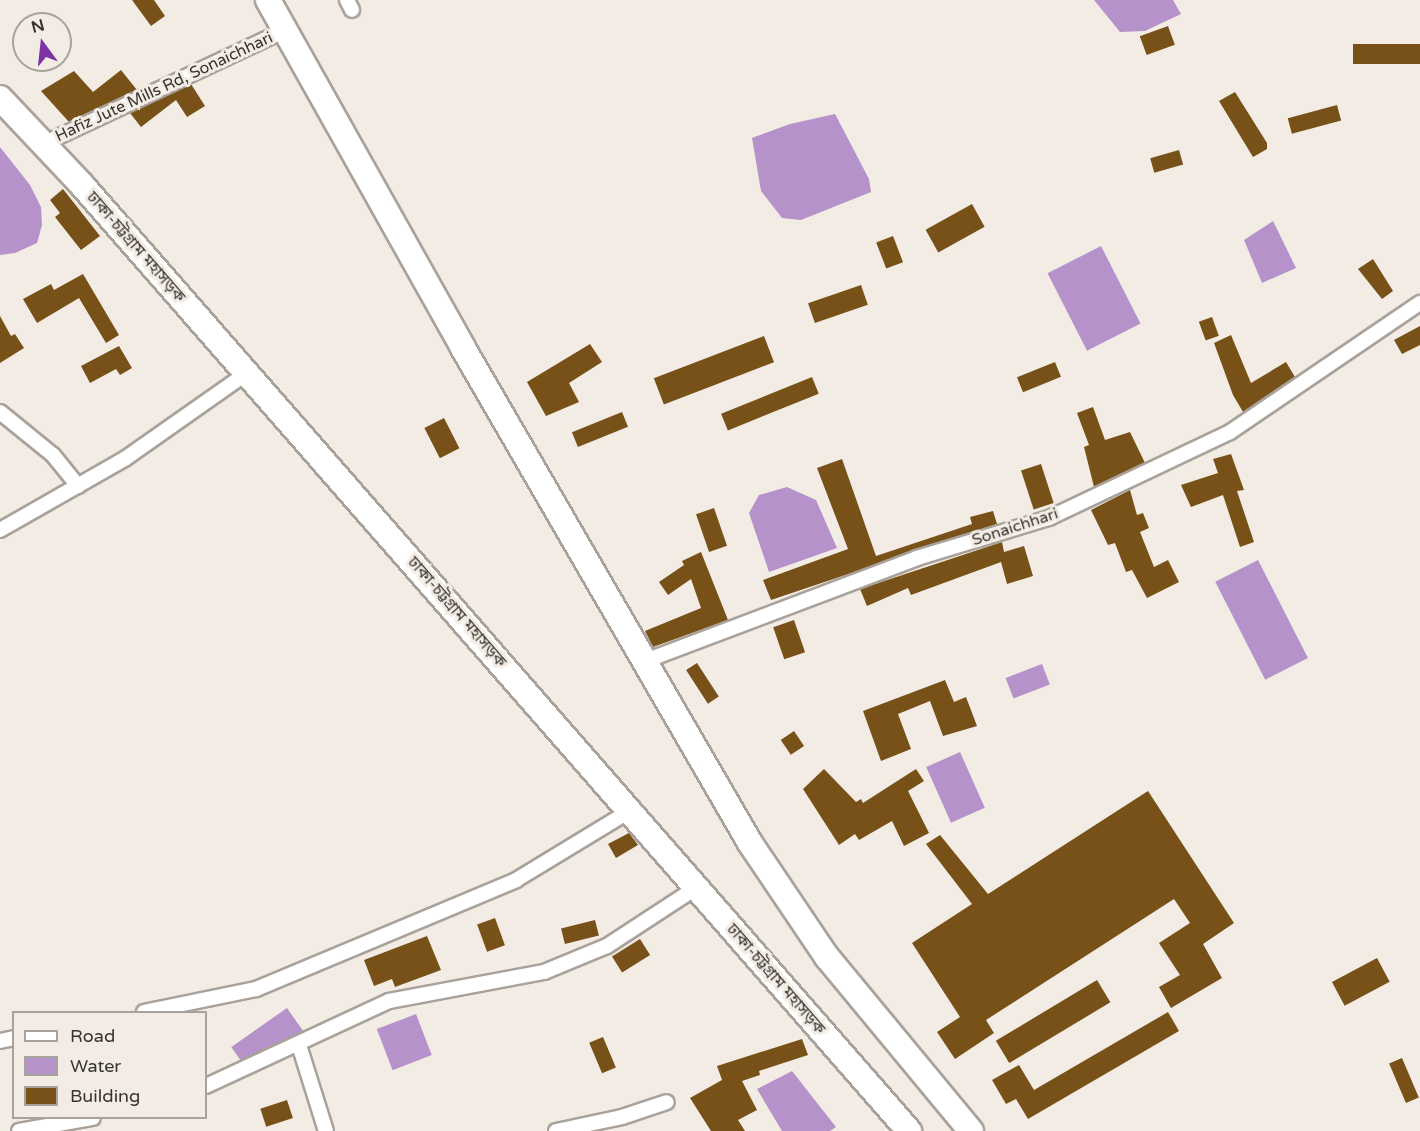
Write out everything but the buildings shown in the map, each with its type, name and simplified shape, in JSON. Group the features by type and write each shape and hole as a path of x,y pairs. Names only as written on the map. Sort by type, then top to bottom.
{"highway":[{"path":"268,0 750,843 827,957 971,1131"},
{"name":"ঢাকা-চট্টগ্রাম মহাসড়ক","path":"0,98 247,373 909,1131"}],"street":[{"name":"Hafiz Jute Mills Rd, Sonaichhari","path":"43,144 285,30"},
{"name":"Sonaichhari","path":"645,661 917,558 1049,518 1230,432 1420,303"},
{"path":"0,530 78,486 247,373"},
{"path":"0,412 53,455 78,486"},
{"path":"149,1011 256,988 516,880 631,810"},
{"path":"207,1086 299,1045 389,1001 544,972 607,946 697,887"},
{"path":"299,1045 326,1131"},
{"path":"556,1131 668,1102"},
{"path":"19,1131 87,1119"}],"water":[{"path":"1094,0 1173,0 1181,14 1145,31 1120,32"},
{"path":"835,114 869,179 871,192 801,220 782,218 761,191 752,138 790,124"},
{"path":"0,147 30,185 41,207 42,225 37,243 15,253 0,255"},
{"path":"1273,221 1296,268 1262,283 1244,240"},
{"path":"1101,246 1140,324 1087,351 1048,273"},
{"path":"787,487 816,500 837,548 769,572 749,513 759,495"},
{"path":"1258,560 1308,658 1265,680 1215,582"},
{"path":"1042,664 1050,685 1013,699 1006,678"},
{"path":"960,752 985,808 951,823 926,767"},
{"path":"287,1008 304,1032 248,1071 231,1047"},
{"path":"416,1014 432,1055 393,1070 377,1029"},
{"path":"792,1071 836,1127 830,1131 782,1131 757,1089"}]}
